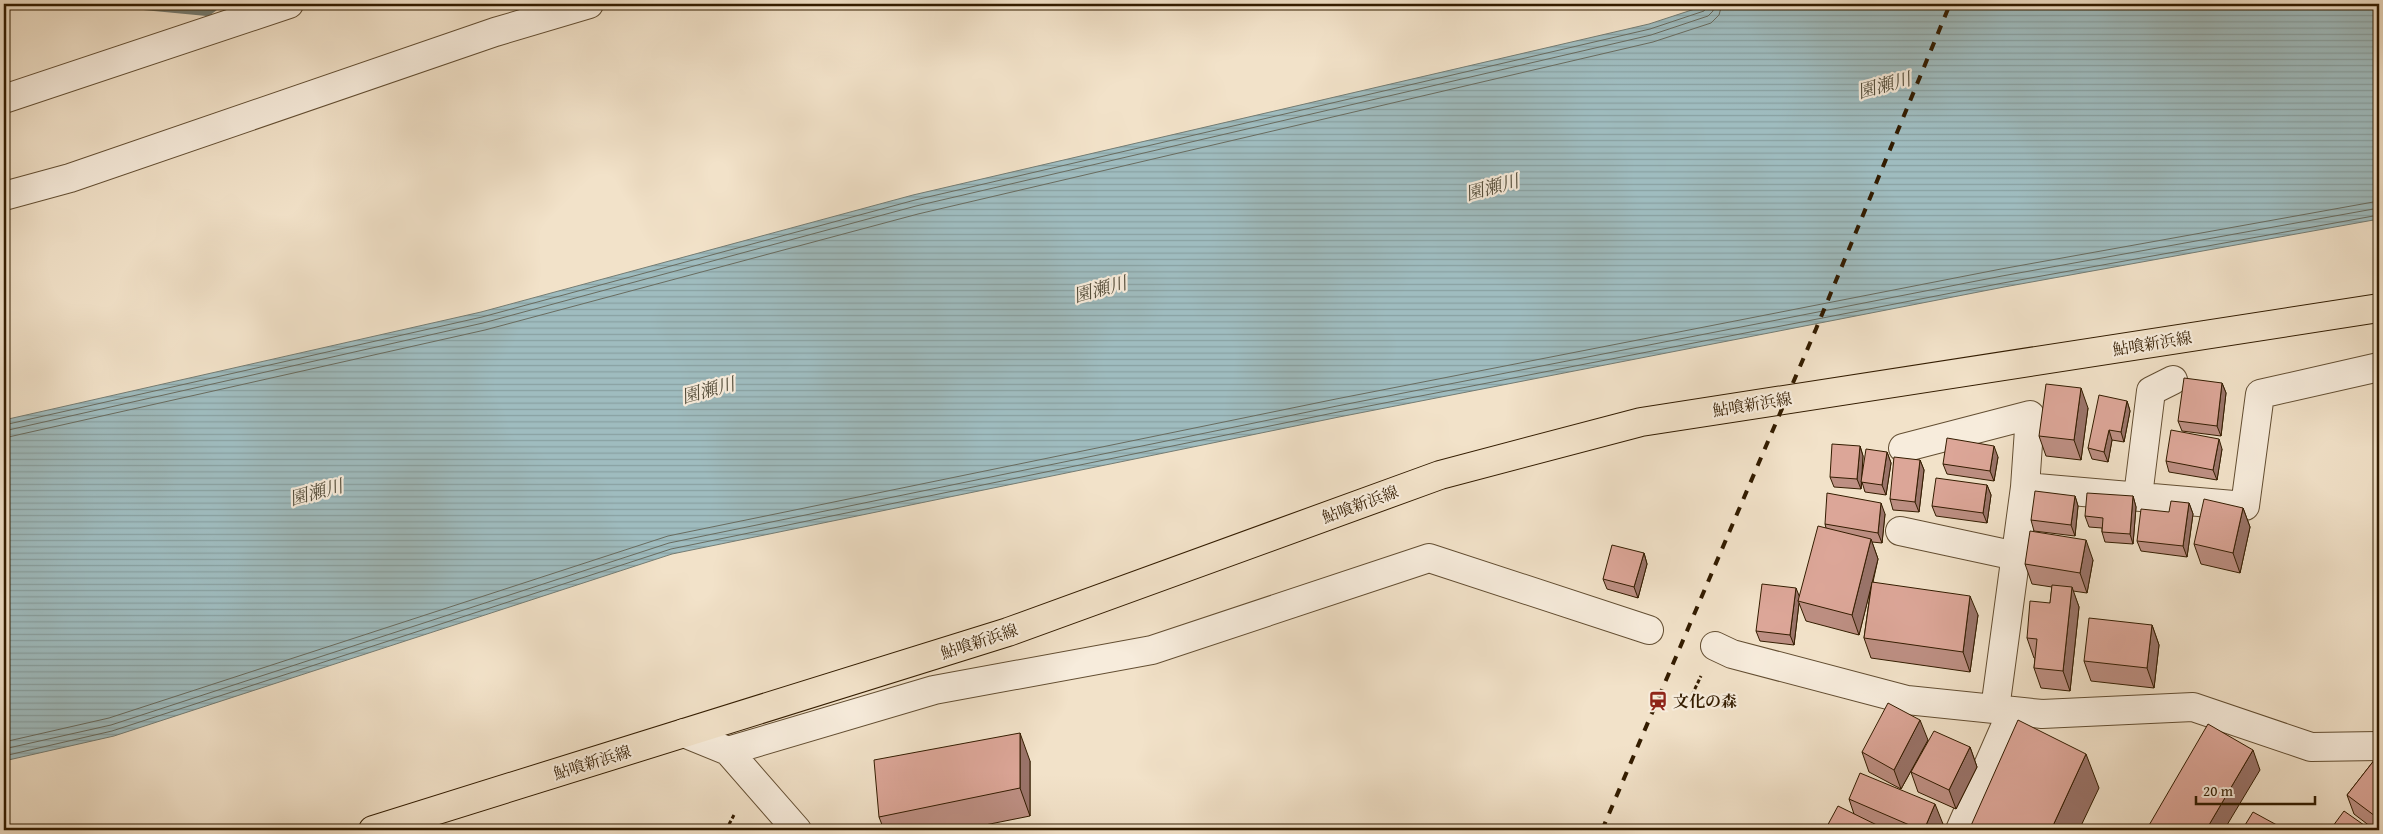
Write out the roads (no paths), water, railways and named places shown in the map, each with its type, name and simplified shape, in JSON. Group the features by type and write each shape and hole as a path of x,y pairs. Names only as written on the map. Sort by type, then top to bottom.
{"main road":[{"name":"鮎喰新浜線","path":"373,830 1008,632 1440,475 1641,422 2379,308"}],"street":[{"path":"4,99 290,4"},
{"path":"4,196 70,178 495,32 589,4"},
{"path":"2025,486 2245,506 2260,394 2379,367"},
{"path":"2138,496 2151,391 2173,380"},
{"path":"1903,448 2030,415 2025,486 2016,556 2004,710 1960,830"},
{"path":"1900,531 2016,556"},
{"path":"728,751 934,690 1152,650 1429,558 1649,630"},
{"path":"1715,646 1732,654 1906,700 2042,714 2193,707 2311,747 2379,746"},
{"path":"684,734 728,751 797,830"}],"water":[{"name":"園瀬川","path":"1710,4 2379,4 2379,219 2004,287 1339,417 672,554 114,736 4,761 4,420 481,312 913,195 1649,24"}],"waterway":[{"path":"144,4 207,10 215,4"}],"railway":[{"path":"1602,830 1816,329 1950,4"}],"place":[{"name":"文化の森","path":"1658,701"}]}
